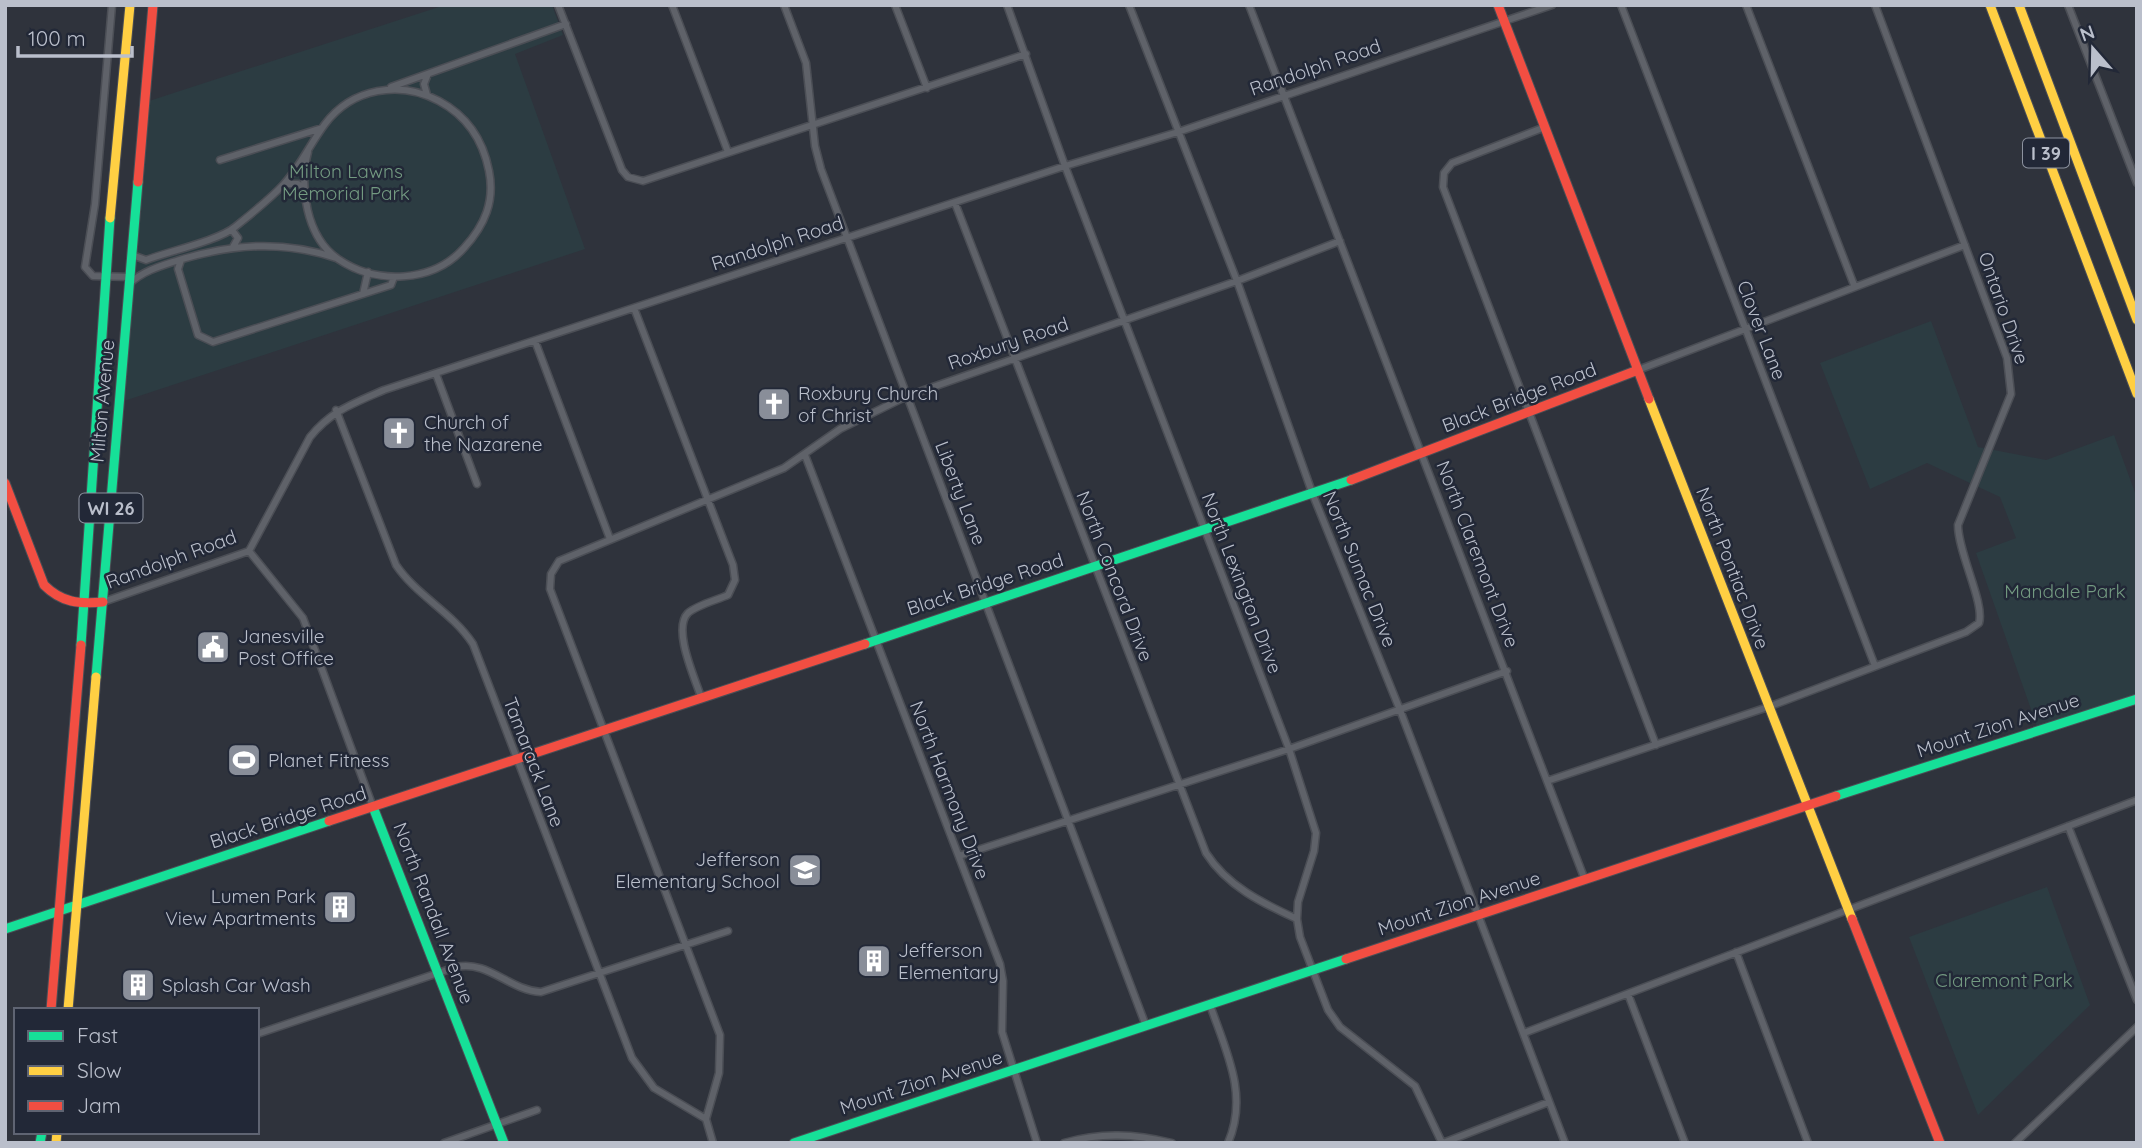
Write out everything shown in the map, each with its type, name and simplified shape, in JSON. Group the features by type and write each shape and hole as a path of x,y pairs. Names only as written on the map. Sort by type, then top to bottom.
{"main road":[{"name":"Milton Avenue","path":"51,1008 85,603 105,277 130,5"},
{"name":"Milton Avenue","path":"68,1008 153,5"},
{"name":"North Pontiac Drive","path":"1498,5 1768,707 1940,1143"},
{"name":"I 39","path":"1990,5 2137,394"},
{"name":"I 39","path":"2019,5 2137,320"},
{"name":"Black Bridge Road","path":"5,929 1313,495 1638,370"},
{"name":"Randolph Road","path":"5,483 44,585 55,598 70,603 103,602"},
{"name":"Mount Zion Avenue","path":"794,1143 2137,699"},
{"name":"North Randall Avenue","path":"373,807 504,1143"}],"street":[{"path":"112,5 94,211 85,260 89,274 130,280 163,265 233,247 311,249 368,272 394,277 424,273 444,265 462,250 485,218 493,194 484,149 458,113 427,95 402,88 376,92"},
{"path":"558,5 622,170 628,177 643,181 1026,54"},
{"path":"672,5 728,152"},
{"name":"Liberty Lane","path":"784,5 806,63 821,169 1146,1026"},
{"path":"895,5 927,88"},
{"name":"North Lexington Drive","path":"1007,5 1065,166 1289,749 1315,833 1314,851 1298,902 1297,919 1328,1010 1340,1027 1415,1086 1443,1143"},
{"name":"North Sumac Drive","path":"1129,5 1237,281 1313,495 1400,710 1565,1143"},
{"name":"North Claremont Drive","path":"1249,5 1507,671 1585,880"},
{"name":"Randolph Road","path":"103,602 249,551 310,437 336,410 384,390 1065,166 1178,132 1552,5"},
{"name":"Clover Lane","path":"1621,5 1875,666"},
{"path":"1746,5 1854,285"},
{"name":"Ontario Drive","path":"1875,5 2011,376 2011,394 1958,525 1958,544 1980,611 1979,623 1966,632 1875,666"},
{"path":"2068,5 2137,183"},
{"path":"132,255 146,260 232,230 284,184 323,128 347,102 566,24"},
{"path":"427,95 424,84 428,74"},
{"path":"1545,127 1452,163 1444,173 1443,187 1656,745"},
{"path":"220,160 323,128"},
{"path":"308,152 304,189 307,209 319,237 336,258"},
{"path":"284,184 298,184 304,189"},
{"name":"North Concord Drive","path":"955,203 1206,853 1218,872 1230,883 1297,919"},
{"path":"232,230 238,237 233,247"},
{"name":"Roxbury Road","path":"603,730 550,589 551,573 559,561 708,502 784,468 840,429 907,396 1237,281 1340,241"},
{"name":"Black Bridge Road","path":"1638,370 1854,285 1965,245"},
{"path":"181,260 178,269 198,335 213,342 391,285 394,277"},
{"path":"163,265 178,269"},
{"path":"363,294 368,272"},
{"path":"634,309 733,565 735,580 728,595 689,612 682,622 681,634 701,697"},
{"path":"535,341 610,539"},
{"path":"436,374 477,485"},
{"name":"Tamarack Lane","path":"336,410 396,565 407,582 458,623 473,644 598,974 642,1075 654,1088 706,1119"},
{"name":"North Harmony Drive","path":"805,455 1000,964 1003,981 1002,1032 1037,1143"},
{"name":"North Randall Avenue","path":"249,551 303,618 373,807"},
{"path":"1547,781 1768,707 1875,666"},
{"path":"959,856 1177,783 1289,749 1507,671"},
{"path":"603,730 720,1035 719,1073 706,1119 713,1143"},
{"path":"1524,1033 2137,800"},
{"path":"2068,826 2137,1000"},
{"path":"259,1033 464,965 477,965 519,989 541,992 727,931"},
{"path":"1736,952 1808,1143"},
{"path":"1628,994 1685,1143"},
{"path":"1210,1005 1237,1090 1236,1117 1228,1143"},
{"path":"2015,1143 2137,1027"},
{"path":"1443,1143 1549,1102"},
{"path":"444,1143 537,1110"},
{"path":"1064,1143 1107,1134 1130,1135 1172,1143"}],"green space":[{"name":"Milton Lawns Memorial Park","path":"445,5 552,5 563,35 515,54 585,249 124,401 149,101"},
{"name":"Mandale Park","path":"1931,321 1978,447 2046,460 2114,435 2137,498 2137,699 2038,729 1976,553 2016,538 2000,497 1927,463 1870,489 1820,363"},
{"name":"Claremont Park","path":"2047,887 2090,1005 1978,1115 1909,937"}],"traffic: fast":[{"path":"96,677 138,182"},
{"path":"81,645 110,218"},
{"path":"865,644 1351,480"},
{"path":"1836,796 2137,699"},
{"path":"373,807 504,1143"},
{"path":"5,929 329,821"},
{"path":"794,1143 1346,959"},
{"path":"40,1143 42,1134"}],"traffic: slow":[{"path":"110,218 130,5"},
{"path":"1990,5 2137,394"},
{"path":"2019,5 2137,320"},
{"path":"1649,399 1852,919"},
{"path":"68,1008 96,677"},
{"path":"56,1143 57,1134"}],"traffic: jam":[{"path":"138,182 153,5"},
{"path":"1498,5 1649,399"},
{"path":"1351,480 1638,370"},
{"path":"5,483 44,585 64,599 86,603 103,602"},
{"path":"329,821 865,644"},
{"path":"51,1008 81,645"},
{"path":"1346,959 1836,796"},
{"path":"1852,919 1940,1143"}],"place":[{"name":"Roxbury Church of Christ","path":"774,404"},
{"name":"Church of the Nazarene","path":"399,433"},
{"name":"Janesville Post Office","path":"213,647"},
{"name":"Planet Fitness","path":"244,760"},
{"name":"Jefferson Elementary School","path":"805,870"},
{"name":"Lumen Park View Apartments","path":"340,907"},
{"name":"Jefferson Elementary","path":"874,961"},
{"name":"Splash Car Wash","path":"138,985"}]}
